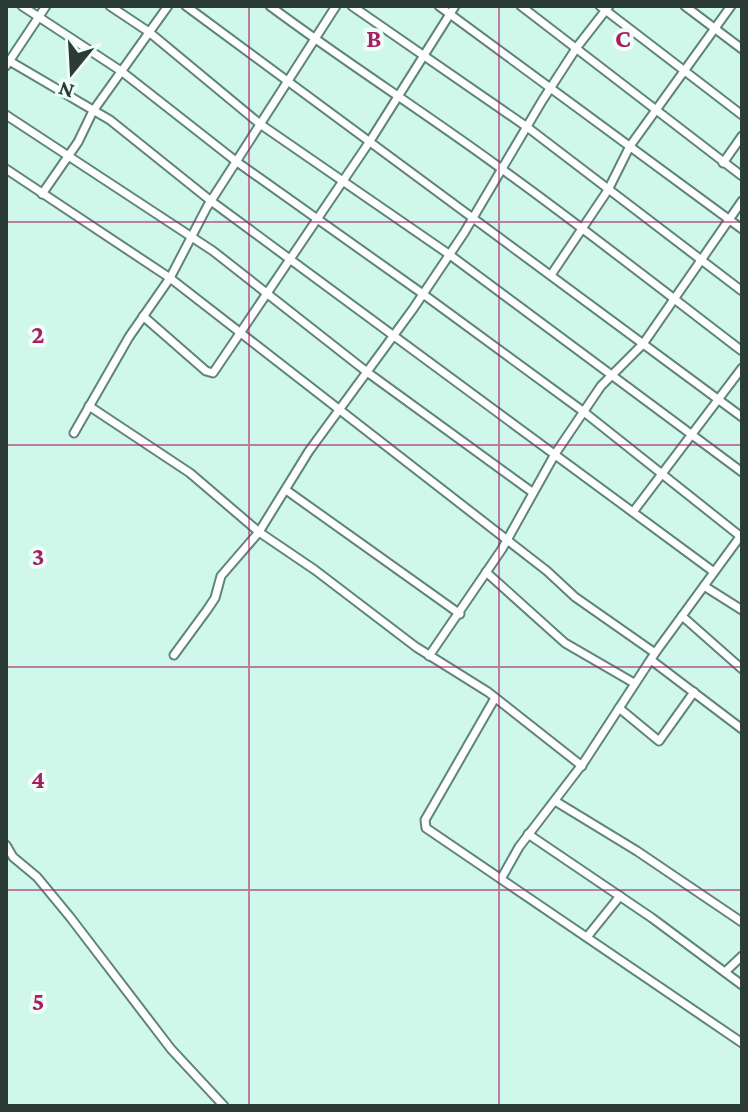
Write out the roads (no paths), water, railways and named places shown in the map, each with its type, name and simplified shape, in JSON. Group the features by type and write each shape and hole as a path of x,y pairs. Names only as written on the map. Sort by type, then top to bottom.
{"street":[{"path":"22,6 121,71 237,162 584,412 741,535 634,683 582,766 528,834 501,879"},
{"path":"46,6 7,62 45,80 110,120 211,201 714,572"},
{"path":"110,6 149,32 260,124 450,255 742,472"},
{"path":"42,194 78,142 93,111 168,6"},
{"path":"186,6 742,417"},
{"path":"270,6 315,41 399,95 502,169 742,351"},
{"path":"74,433 143,316 170,278 211,201 336,6"},
{"path":"352,6 527,127 742,291"},
{"path":"439,6 452,10 551,88 742,229"},
{"path":"521,6 742,176"},
{"path":"685,6 742,49"},
{"path":"551,275 608,190 630,146 731,6"},
{"path":"174,655 215,598 221,576 259,532 338,410 450,255 551,88 605,7 742,115"},
{"path":"143,316 209,373 213,373 370,141 452,10"},
{"path":"6,115 192,236 367,372 532,492"},
{"path":"723,163 742,136"},
{"path":"6,169 170,278 547,571 575,597 742,729"},
{"path":"429,656 507,541 555,454 611,376 643,344 742,201"},
{"path":"633,512 742,368"},
{"path":"89,406 190,473 259,532 429,656 495,698 582,766"},
{"path":"286,490 460,614"},
{"path":"486,572 565,643 634,683"},
{"path":"704,586 742,610"},
{"path":"682,616 742,669"},
{"path":"619,708 659,741 694,692"},
{"path":"495,698 443,786 424,824 426,828 742,1043"},
{"path":"555,801 637,851 742,922"},
{"path":"528,834 742,985"},
{"path":"6,845 13,857 37,877 70,917 171,1049 224,1106"},
{"path":"587,937 620,896"},
{"path":"725,972 742,956"}]}
